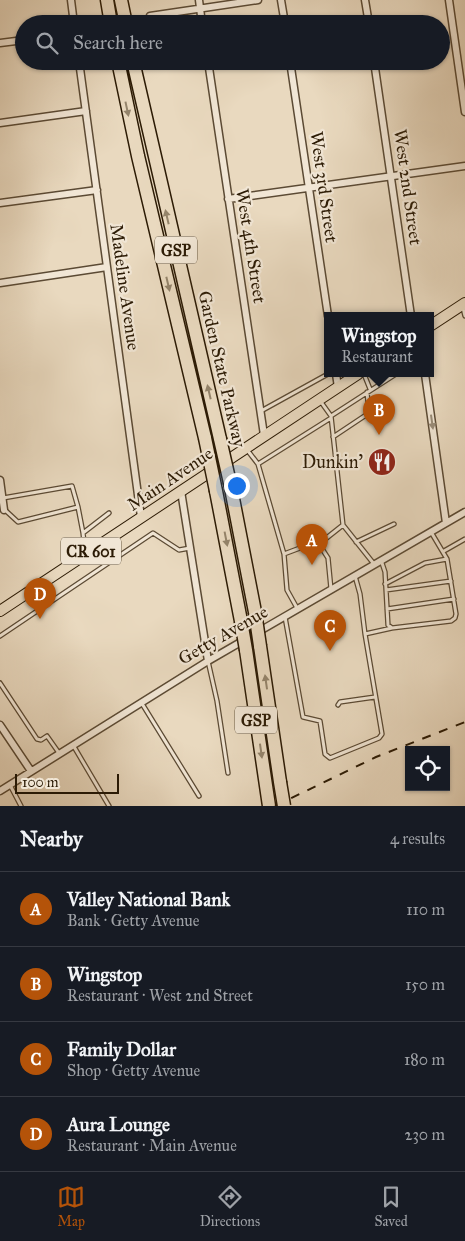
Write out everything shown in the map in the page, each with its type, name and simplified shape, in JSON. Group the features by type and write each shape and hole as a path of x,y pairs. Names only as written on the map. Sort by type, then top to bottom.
{"highway":[{"path":"107,0 110,15"},
{"path":"121,0 128,15"},
{"name":"Garden State Parkway","path":"120,70 216,492 246,650 269,806"},
{"name":"Garden State Parkway","path":"134,70 230,483 255,612 284,806"}],"main road":[{"path":"434,323 464,304"},
{"name":"Main Avenue","path":"0,611 353,377"}],"street":[{"path":"71,0 73,15"},
{"path":"199,0 201,15"},
{"path":"156,15 258,0"},
{"path":"281,0 284,15"},
{"path":"365,0 368,15"},
{"path":"449,0 465,112"},
{"path":"0,43 15,41"},
{"name":"Madeline Avenue","path":"80,70 142,517"},
{"name":"West 4th Street","path":"209,70 264,435"},
{"name":"West 3rd Street","path":"291,70 327,312"},
{"name":"West 2nd Street","path":"375,70 410,312"},
{"path":"0,123 86,111"},
{"path":"228,199 465,166"},
{"path":"0,203 97,190"},
{"path":"0,283 107,267"},
{"path":"336,377 338,387"},
{"path":"425,377 446,523"},
{"path":"0,480 4,510"},
{"path":"181,491 208,661"},
{"name":"Getty Avenue","path":"0,791 141,701 465,512"},
{"path":"0,725 31,771"}],"lane":[{"path":"464,304 465,316"},
{"path":"260,411 324,376"},
{"path":"333,437 369,413 369,391 365,377"},
{"path":"258,464 391,377"},
{"path":"320,399 331,417 343,524 374,565"},
{"path":"246,448 258,464 284,554 287,590 297,609"},
{"path":"3,498 72,486 78,507 86,554"},
{"path":"4,510 18,522 78,507"},
{"path":"83,532 109,513"},
{"path":"284,554 308,545 319,544 343,524"},
{"path":"356,542 394,524"},
{"path":"365,634 392,628 450,621 455,618 454,599 447,559 431,532"},
{"path":"0,636 154,533 179,550 190,548"},
{"path":"444,551 465,539"},
{"path":"319,544 328,558 331,589"},
{"path":"385,584 425,563 447,559"},
{"path":"381,560 386,590 388,625 392,628"},
{"path":"285,616 303,717 320,721 326,754 330,758 379,738 382,734 360,594 355,575"},
{"path":"386,590 451,581"},
{"path":"387,609 454,599"},
{"path":"208,661 214,683 228,773"},
{"path":"0,683 37,739 41,740 48,736 59,753"},
{"path":"338,705 340,702 375,697"},
{"path":"141,701 199,796"},
{"path":"72,744 109,806"},
{"path":"10,784 21,806"}],"railway":[{"path":"275,806 376,757 465,722"}],"place":[{"name":"Wingstop","path":"379,435"},
{"name":"Dunkin'","path":"382,462"},
{"name":"Valley National Bank","path":"312,565"},
{"name":"Aura Lounge","path":"40,619"},
{"name":"Family Dollar","path":"330,651"}]}
